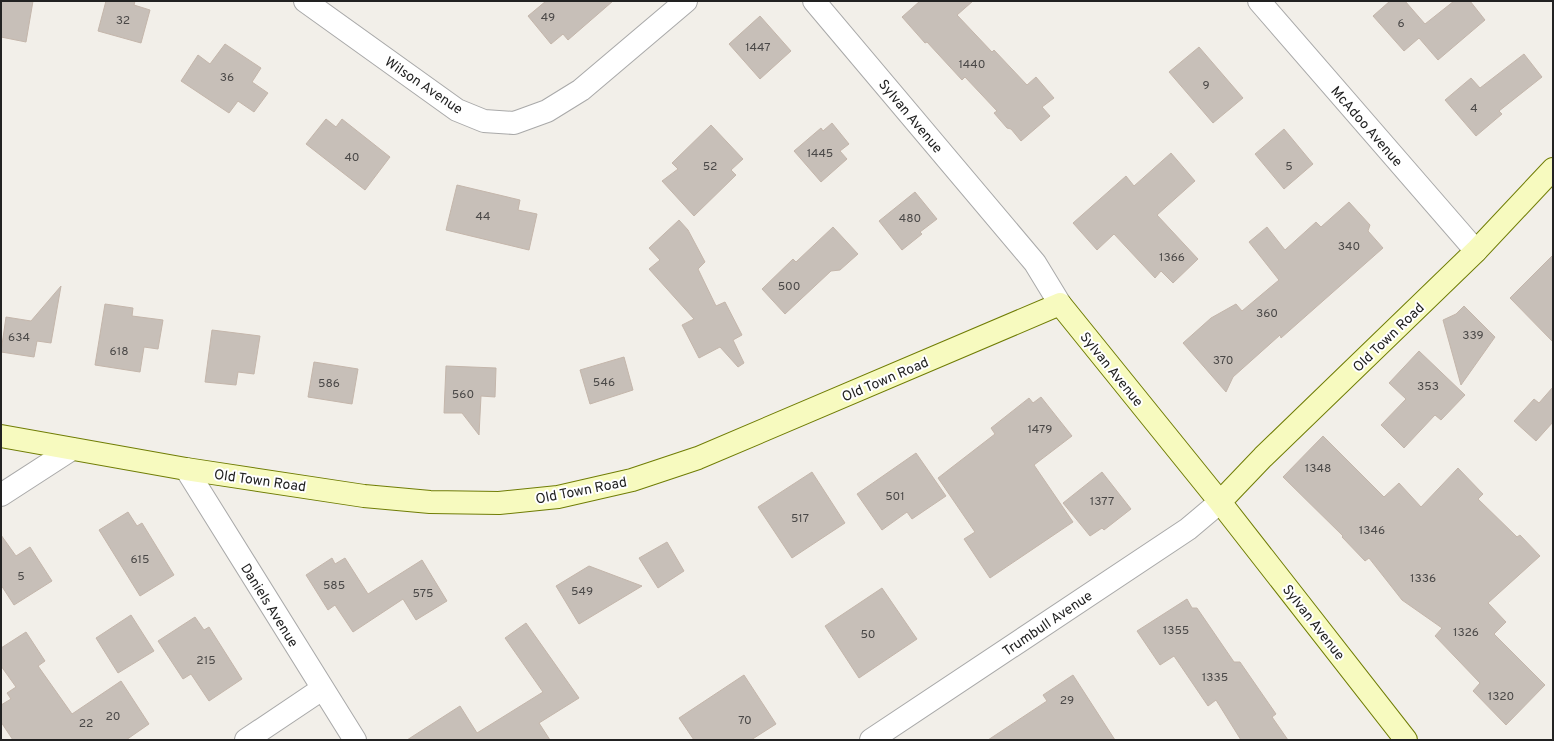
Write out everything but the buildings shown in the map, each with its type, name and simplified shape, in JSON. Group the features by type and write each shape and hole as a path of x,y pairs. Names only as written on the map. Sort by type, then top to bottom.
{"main road":[{"name":"Old Town Road","path":"1220,502 1274,446 1476,251 1553,169"},
{"name":"Old Town Road","path":"1,436 186,469 364,496 430,502 499,503 558,498 632,480 698,458 1060,304"},
{"name":"Sylvan Avenue","path":"1060,304 1220,502 1406,740"}],"street":[{"name":"Wilson Avenue","path":"305,1 457,110 484,121 514,123 547,111 581,90 686,1"},
{"name":"Sylvan Avenue","path":"814,1 1035,263 1060,304"},
{"name":"McAdoo Avenue","path":"1259,1 1476,251"},
{"path":"1,495 72,449"},
{"name":"Daniels Avenue","path":"186,469 355,740"},
{"name":"Trumbull Avenue","path":"871,740 1188,529 1220,502"},
{"path":"246,740 322,689"}]}
